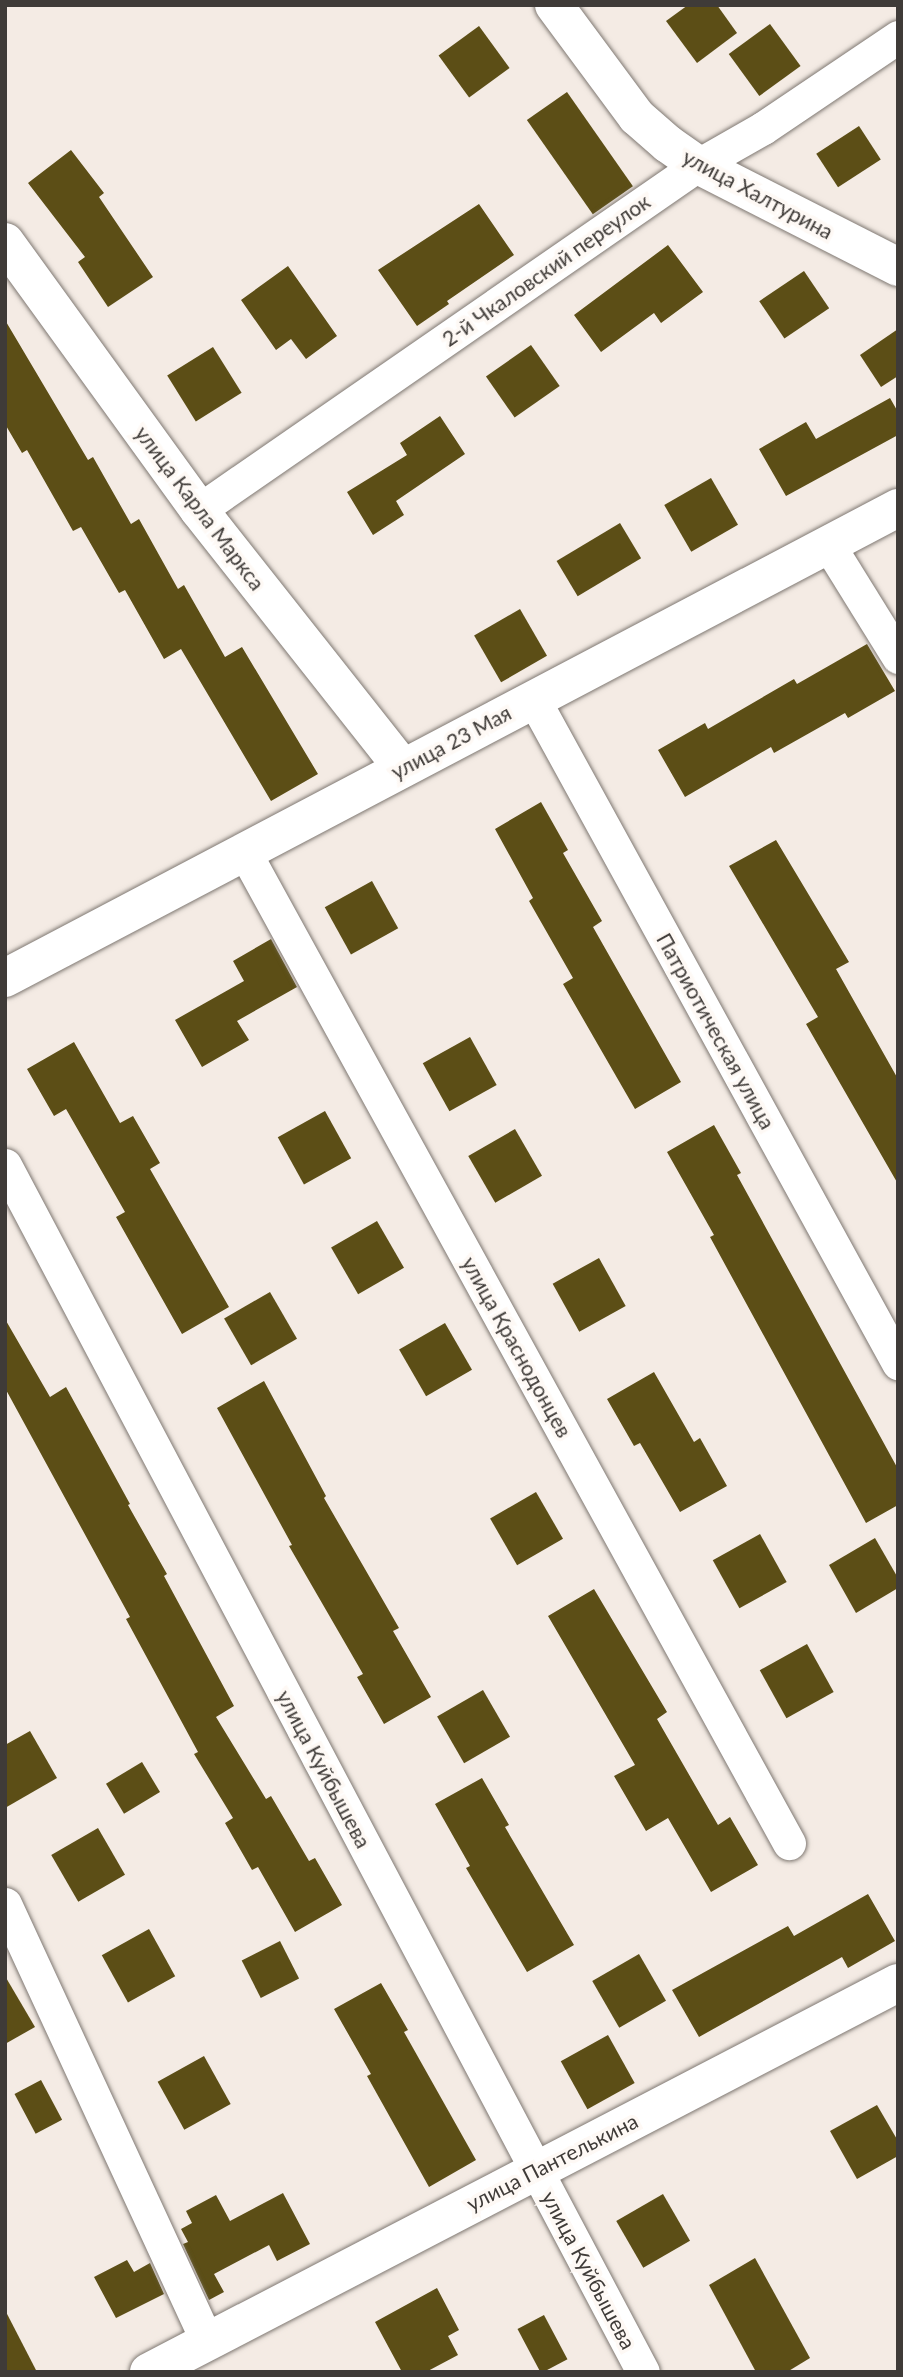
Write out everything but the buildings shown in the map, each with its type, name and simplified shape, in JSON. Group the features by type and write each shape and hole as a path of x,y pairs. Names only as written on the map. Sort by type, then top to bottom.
{"main road":[{"name":"улица Халтурина","path":"554,5 637,117 698,165 898,267"},
{"name":"улица Карла Маркса","path":"5,242 199,510 403,768"},
{"name":"улица 23 Мая","path":"5,978 898,508"},
{"name":"улица Пантелькина","path":"179,2360 536,2170 898,1983"}],"street":[{"name":"2-й Чкаловский переулок","path":"199,510 698,165 763,128 898,37"},
{"path":"828,544 898,657"},
{"name":"Патриотическая улица","path":"533,698 898,1363"},
{"name":"улица Краснодонцев","path":"244,851 789,1843"},
{"name":"улица Куйбышева","path":"5,1166 643,2372"},
{"name":"улица Пантелькина","path":"5,1904 179,2360"}]}
